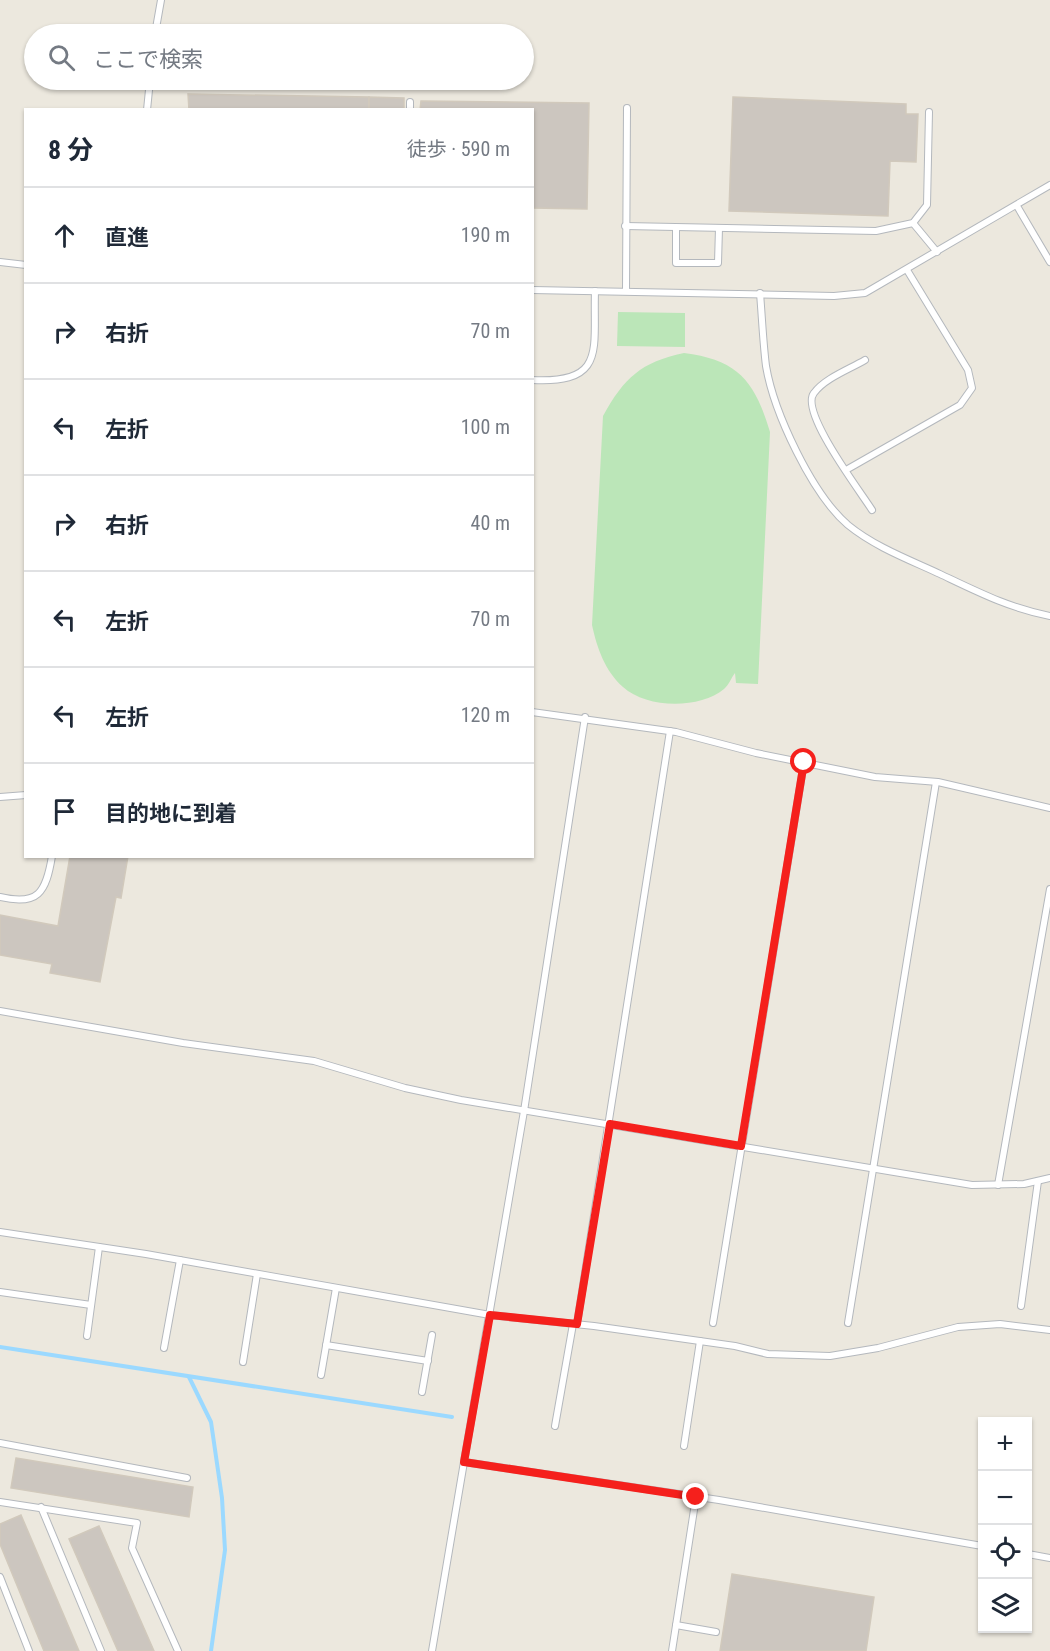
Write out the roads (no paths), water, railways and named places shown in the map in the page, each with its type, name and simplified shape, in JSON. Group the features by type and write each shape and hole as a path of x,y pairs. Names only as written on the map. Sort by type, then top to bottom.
{"lane":[{"path":"157,24 161,0"},
{"path":"147,108 149,90"},
{"path":"626,291 627,108"},
{"path":"625,226 876,231 913,223 927,205 929,112"},
{"path":"534,290 834,296 865,293 1050,185"},
{"path":"1017,206 1050,262"},
{"path":"913,223 937,252"},
{"path":"676,228 676,263 718,263 719,228"},
{"path":"0,262 24,265"},
{"path":"846,470 960,405 972,388 969,370 907,270"},
{"path":"534,381 553,382 575,378 588,369 593,355 595,291"},
{"path":"760,293 766,367 776,400 793,444 827,502 848,525 877,545 1019,610 1050,616"},
{"path":"865,360 812,394 810,407 818,426 872,510"},
{"path":"534,712 585,717 670,731 875,777 936,782 1050,808"},
{"path":"432,1651 524,1111 585,717"},
{"path":"555,1426 610,1124 670,731"},
{"path":"713,1323 804,762"},
{"path":"848,1323 936,782"},
{"path":"0,797 24,795"},
{"path":"0,897 18,901 32,900 42,891 51,858"},
{"path":"998,1185 1050,889"},
{"path":"0,1011 183,1043 314,1061 405,1088 524,1111 972,1185 998,1185 1050,1178"},
{"path":"1021,1306 1038,1181"},
{"path":"0,1232 180,1260 490,1315 700,1341 768,1354 830,1356 878,1347 958,1327 1000,1324 1050,1330"},
{"path":"87,1336 99,1247"},
{"path":"164,1348 180,1260"},
{"path":"243,1362 256,1274"},
{"path":"321,1375 336,1288"},
{"path":"0,1292 91,1305"},
{"path":"422,1392 432,1335"},
{"path":"684,1446 700,1341"},
{"path":"326,1345 428,1362"},
{"path":"0,1443 187,1478"},
{"path":"464,1462 696,1497 978,1545"},
{"path":"672,1651 696,1497"},
{"path":"0,1502 137,1523 132,1548 178,1651"},
{"path":"41,1507 101,1651"},
{"path":"1032,1555 1050,1558"},
{"path":"0,1577 29,1651"},
{"path":"676,1625 716,1632"}],"waterway":[{"path":"0,1347 452,1417"},
{"path":"189,1377 211,1422 222,1498 225,1550 211,1651"}]}
